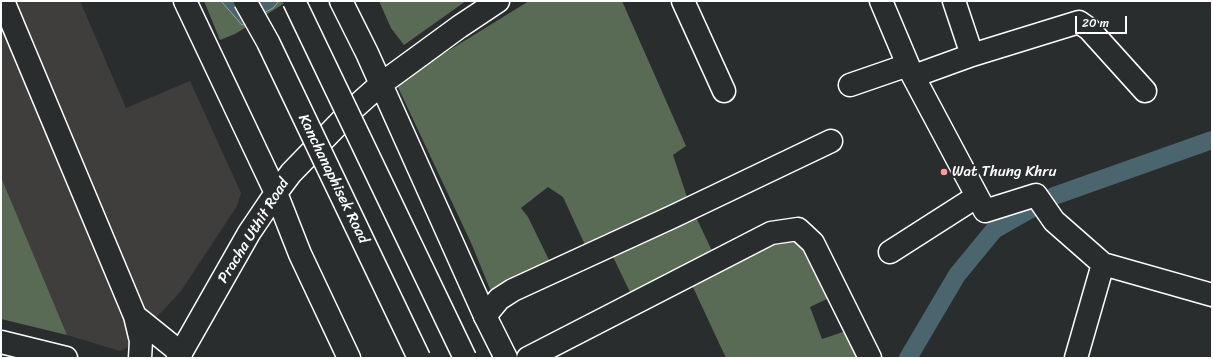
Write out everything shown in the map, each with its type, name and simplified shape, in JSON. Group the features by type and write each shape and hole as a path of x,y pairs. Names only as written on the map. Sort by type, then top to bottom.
{"main road":[{"path":"3,1 135,316 141,342 140,358"},
{"path":"185,1 276,193 300,254 349,358"},
{"name":"Kanchanaphisek Road","path":"245,1 271,49 418,358"},
{"path":"294,1 465,358"},
{"path":"341,1 381,84 485,316 506,358"},
{"name":"Pracha Uthit Road","path":"179,355 249,233 291,173 353,109 381,84 459,27 498,1"},
{"path":"683,1 724,92"},
{"path":"881,1 911,71 976,197 985,211 1036,195 1054,221 1103,264 1212,295"},
{"path":"954,1 972,55"},
{"path":"850,85 972,55 1079,22 1089,29 1145,91"},
{"path":"485,316 499,299 514,290 831,141"},
{"path":"890,252 976,197"},
{"path":"528,358 772,233 798,229 813,242 870,357"},
{"path":"1076,358 1103,264"},
{"path":"135,316 179,355"},
{"path":"1,342 66,358"}],"shaded area":[{"path":"1,1 80,1 126,108 190,81 241,193 237,206 181,291 129,347 120,351 67,335 1,177"}],"green space":[{"path":"204,1 288,1 235,34 220,40"},
{"path":"379,1 466,1 404,45 391,28"},
{"path":"529,1 622,1 686,146 673,155 689,203 586,247 563,197 548,187 521,208 528,217 552,266 492,294 472,245 396,83"},
{"path":"1,177 67,335 1,319"},
{"path":"694,213 714,255 631,294 611,253"},
{"path":"791,235 810,246 833,296 810,307 822,339 849,330 863,358 726,358 691,283"}],"water":[{"path":"221,1 279,1 273,8 242,25"}],"waterway":[{"path":"908,358 957,275 994,230 1054,196 1212,140"}],"place":[{"name":"Wat Thung Khru","path":"944,172"}]}
